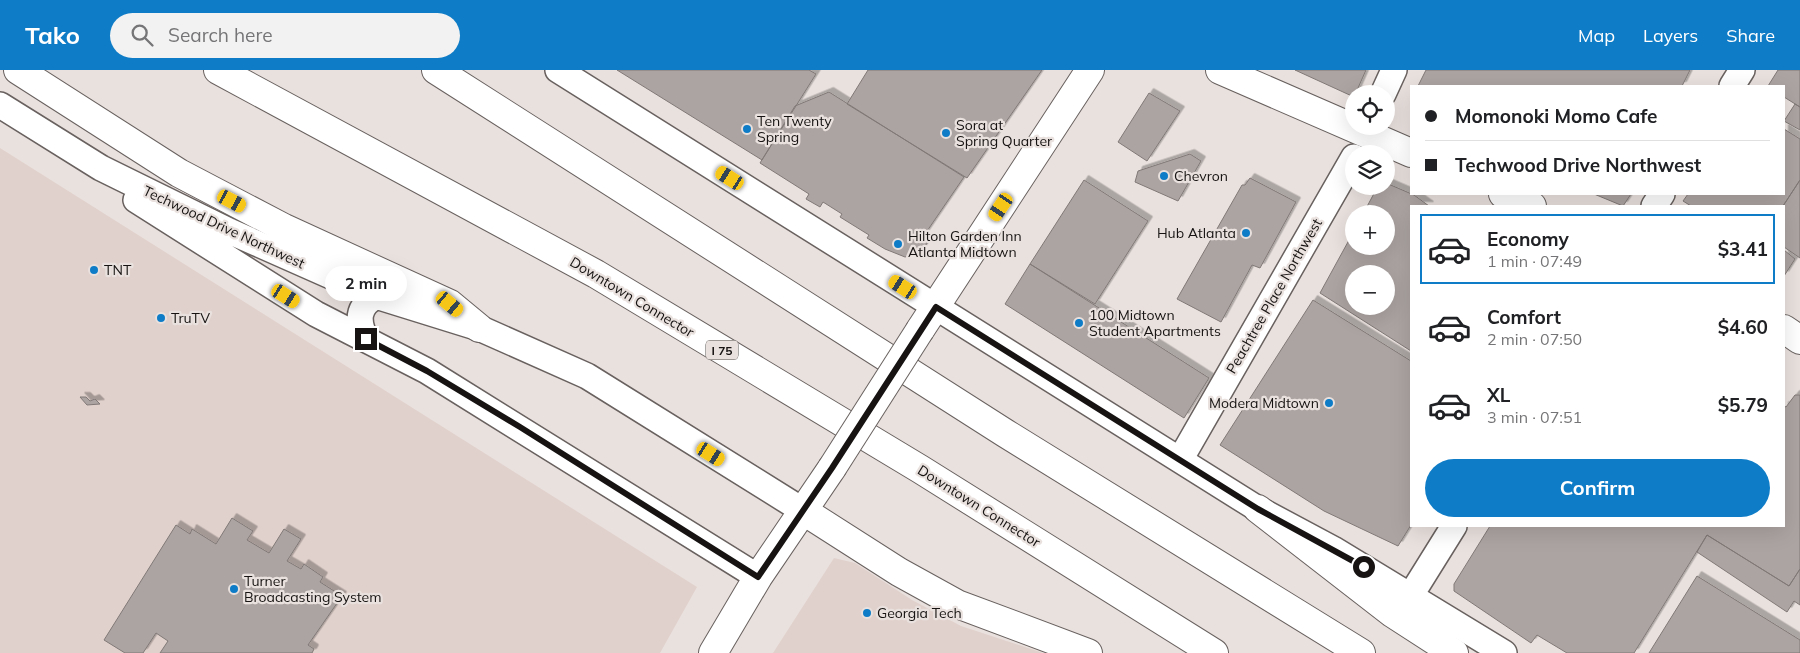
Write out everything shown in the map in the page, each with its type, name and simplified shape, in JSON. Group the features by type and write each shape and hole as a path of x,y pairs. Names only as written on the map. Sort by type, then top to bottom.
{"main road":[{"path":"18,70 179,174 284,228 450,304 479,328"},
{"name":"Downtown Connector","path":"218,70 596,274 920,469 1214,653"},
{"path":"436,70 997,428 1361,653"},
{"path":"712,653 758,577 832,468 1090,70"},
{"path":"1220,70 1361,143 1410,153"},
{"path":"1505,195 1530,205"},
{"path":"1785,331 1800,340"},
{"path":"1258,509 1392,613 1454,653"},
{"path":"802,510 898,572 950,600 978,613 1088,653"}],"street":[{"path":"558,70 1258,509 1333,549 1504,653"},
{"path":"1387,85 1394,70"},
{"path":"1733,85 1742,70"},
{"name":"Techwood Drive Northwest","path":"0,105 101,168 229,231 376,296 479,328 586,376 802,510"},
{"name":"Peachtree Place Northwest","path":"1180,460 1361,143"},
{"name":"Techwood Drive Northwest","path":"101,168 123,190 145,207 316,314 427,371 758,577"},
{"path":"366,339 359,322 360,315 367,301 376,296"},
{"path":"1411,595 1453,527"}],"shaded area":[{"path":"0,148 697,587 660,653 0,653"},
{"name":"Georgia Tech","path":"834,558 855,563 912,600 961,626 1043,653 773,653"}],"building":[{"name":"Ten Twenty Spring","path":"617,70 809,70 816,74 762,160"},
{"name":"Sora at Spring Quarter","path":"868,70 1042,70 967,178 847,104"},
{"path":"1295,70 1366,70 1359,85 1345,85 1345,93"},
{"path":"1426,70 1690,70 1682,85 1418,85"},
{"path":"1778,70 1800,70 1800,107 1785,98 1785,85 1769,85"},
{"path":"829,92 964,177 923,237 929,241 919,253 905,257 885,249 867,238 869,235 840,217 842,214 823,202 820,207 806,199 809,194 760,163 795,106"},
{"name":"Chevron","path":"1149,93 1180,111 1147,161 1118,142"},
{"path":"1795,104 1800,107 1800,130 1785,122"},
{"path":"1785,130 1800,139 1800,180 1784,205 1689,205 1683,201 1687,195 1785,195"},
{"name":"Chevron","path":"1190,154 1201,161 1178,201 1135,182 1138,171"},
{"name":"Hub Atlanta","path":"1250,178 1296,202 1260,268 1252,265 1221,322 1177,299 1242,185 1245,185"},
{"path":"1084,180 1148,221 1095,304 1030,264"},
{"path":"1800,180 1800,258 1785,248 1784,205"},
{"path":"1395,187 1410,193 1410,195 1414,195 1428,205 1410,205 1410,350 1355,315 1395,315 1395,265 1345,265 1345,309 1320,293 1345,247 1345,255 1395,255 1395,205 1368,205 1373,195 1395,195"},
{"path":"1596,195 1630,195 1624,205"},
{"path":"1785,251 1795,259 1785,274"},
{"name":"100 Midtown Student Apartments","path":"1030,264 1209,378 1184,418 1005,304"},
{"name":"Modera Midtown","path":"1313,300 1410,360 1410,527 1398,546 1324,511 1220,445"},
{"path":"1795,395 1800,395 1800,569 1789,586 1707,535 1634,653 1567,653 1537,635 1531,643 1454,591 1454,584 1489,527 1785,527 1786,407"},
{"path":"80,397 86,397 90,401 95,399 100,404 87,405"},
{"name":"Turner Broadcasting System","path":"232,518 253,531 247,540 269,553 284,529 301,539 287,561 301,569 304,564 323,577 320,582 342,596 308,645 314,649 312,653 160,653 168,641 156,633 143,653 125,653 104,640 176,525 190,534 192,529 216,544"},
{"path":"1707,535 1789,586 1800,569 1800,605 1794,601 1787,612 1697,552"},
{"path":"1697,576 1800,640 1800,653 1649,653"}],"place":[{"name":"Ten Twenty Spring","path":"747,129"},
{"name":"Sora at Spring Quarter","path":"946,133"},
{"name":"Chevron","path":"1164,176"},
{"name":"Hub Atlanta","path":"1246,233"},
{"name":"Hilton Garden Inn Atlanta Midtown","path":"898,244"},
{"name":"TNT","path":"94,270"},
{"name":"TruTV","path":"161,318"},
{"name":"100 Midtown Student Apartments","path":"1079,323"},
{"name":"Modera Midtown","path":"1329,403"},
{"name":"Turner Broadcasting System","path":"234,589"},
{"name":"Georgia Tech","path":"867,613"}],"route":[{"path":"366,339 427,371 520,427 758,577 832,468 936,307 1258,509 1364,567"}]}
